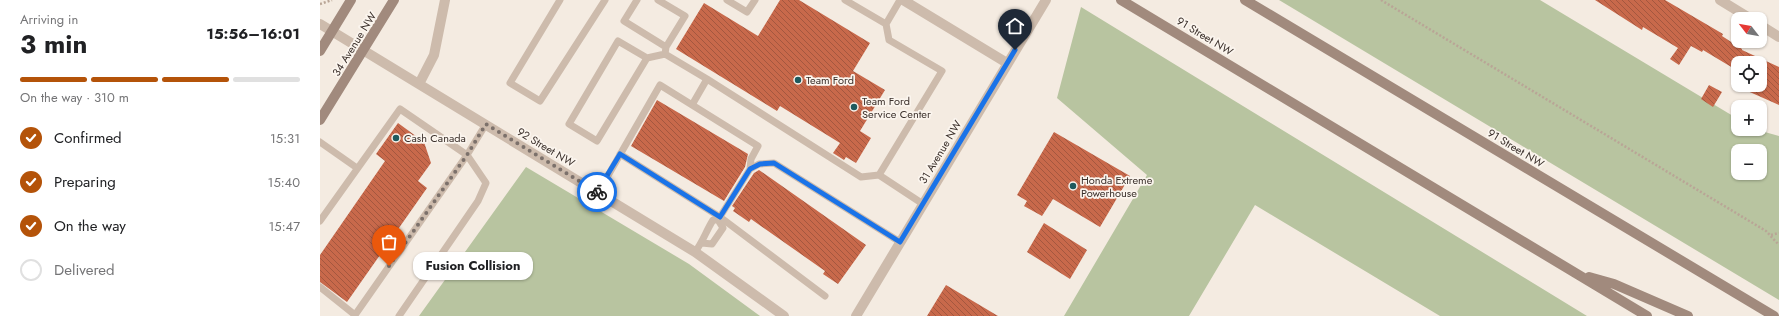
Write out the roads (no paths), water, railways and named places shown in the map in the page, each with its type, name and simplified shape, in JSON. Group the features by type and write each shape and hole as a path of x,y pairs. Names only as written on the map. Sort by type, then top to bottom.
{"main road":[{"path":"320,51 333,32 351,0"},
{"name":"34 Avenue NW","path":"320,120 364,51 394,0"},
{"name":"91 Street NW","path":"1121,0 1647,316"},
{"name":"91 Street NW","path":"1245,0 1774,316"},
{"path":"1577,274 1614,284 1688,316"}],"street":[{"path":"419,84 434,55 445,0"},
{"path":"903,0 1007,63"},
{"name":"31 Avenue NW","path":"856,316 1046,0"},
{"path":"1720,0 1739,12"},
{"path":"320,24 333,32"},
{"path":"1767,29 1779,37"},
{"name":"92 Street NW","path":"333,32 695,252 784,316"}],"lane":[{"path":"560,0 510,83 540,101 605,0"},
{"path":"637,0 624,21 707,79 861,177 879,176 923,204"},
{"path":"647,58 618,41 569,124 597,141 647,58 666,50 685,16 658,0"},
{"path":"727,0 747,12 755,0"},
{"path":"845,0 886,24"},
{"path":"879,176 942,71 889,40 886,24 900,0"},
{"path":"692,105 707,79"},
{"path":"598,193 660,85 758,146 751,159 750,169 719,219 713,220 703,237 702,243 695,252"},
{"path":"320,221 400,109 467,155 486,183 478,201 399,316"},
{"path":"320,288 355,315 467,155 486,124"},
{"path":"320,142 357,168"},
{"path":"620,154 719,219 825,296"},
{"path":"750,169 760,164 774,163 900,242"},
{"path":"702,243 712,244 722,228 719,219"}],"place":[{"name":"Team Ford","path":"798,80"},
{"name":"Team Ford Service Center","path":"854,107"},
{"name":"Cash Canada","path":"396,138"},
{"name":"Honda Extreme Powerhouse","path":"1073,186"},
{"name":"Fusion Collision","path":"389,266"}]}
